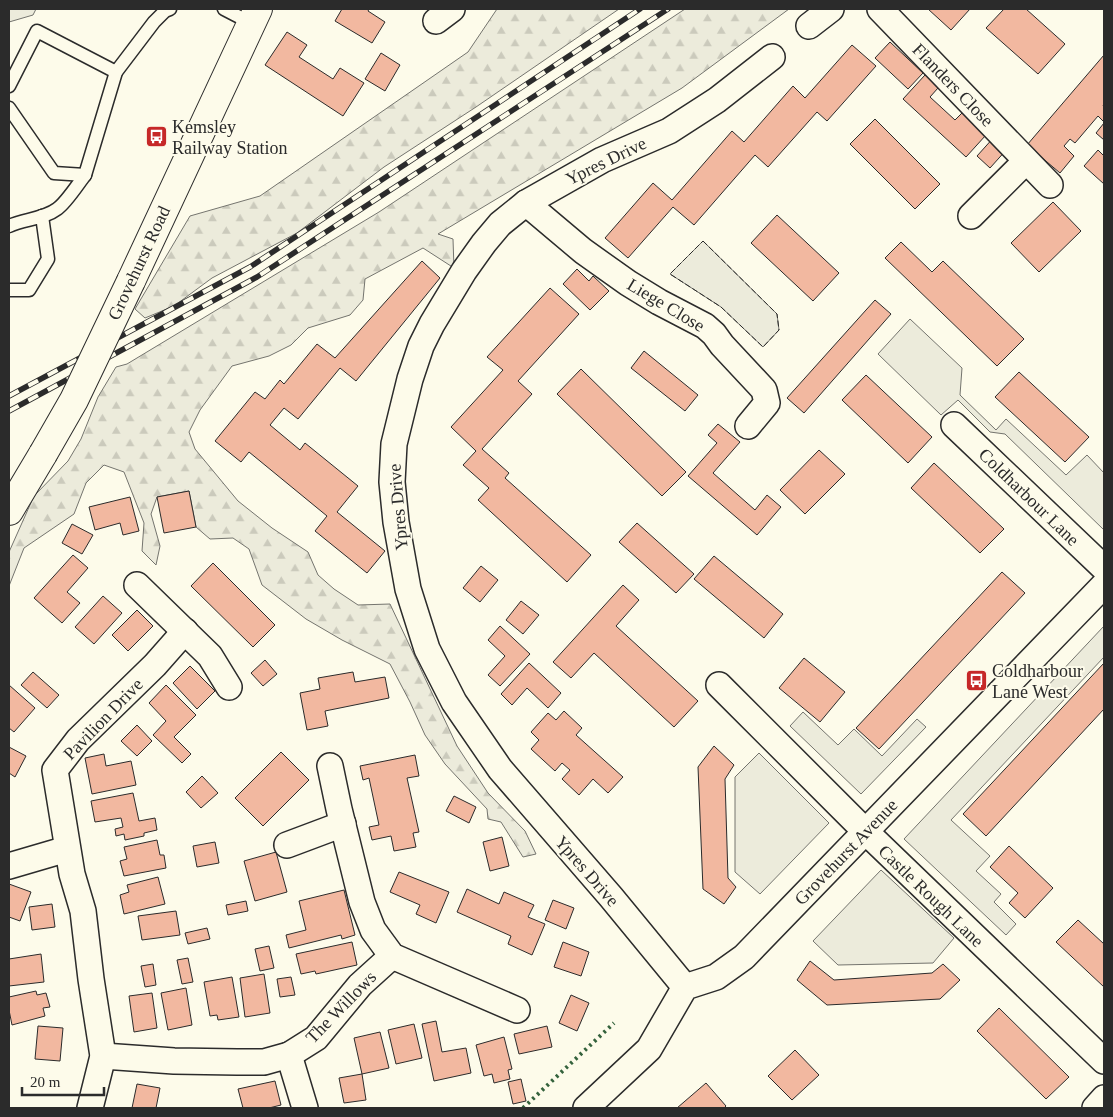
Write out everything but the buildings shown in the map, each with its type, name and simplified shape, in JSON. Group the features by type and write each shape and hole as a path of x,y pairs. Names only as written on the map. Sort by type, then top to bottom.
{"street":[{"path":"808,26 831,9"},
{"name":"Flanders Close","path":"880,9 1050,185"},
{"name":"Grovehurst Road","path":"9,511 74,400 255,16"},
{"name":"Ypres Drive","path":"685,987 611,897 500,769 454,702 428,649 408,589 396,522 392,482 394,444 410,379 421,346 435,318 464,271 500,224 526,203 602,160 669,131 717,100 772,57"},
{"path":"972,216 1026,161"},
{"name":"Liege Close","path":"526,203 583,251 628,283 659,302 693,318 714,334 764,390 767,402 748,426"},
{"name":"Coldharbour Lane","path":"954,425 1104,568"},
{"path":"137,585 210,656 229,686"},
{"name":"Grovehurst Avenue","path":"685,987 716,977 744,956 1104,585"},
{"name":"Pavilion Drive","path":"90,1108 103,1056 90,979 83,911 67,849 55,770 78,740 156,665 185,631"},
{"name":"Castle Rough Lane","path":"719,685 866,832 1104,1061"},
{"name":"The Willows","path":"330,766 365,909 373,930 392,956 518,1010"},
{"path":"288,845 343,824"},
{"path":"9,866 67,849"},
{"name":"The Willows","path":"103,1056 174,1061 264,1062 289,1055 316,1038 360,985 392,956"},
{"path":"586,1108 649,1049 685,987"},
{"name":"The Willows","path":"289,1055 305,1108"},
{"path":"1095,1108 1104,1098"}],"lane":[{"path":"9,226 58,209 85,175 116,72 154,22 165,11 170,9"},
{"path":"224,9 255,16"},
{"path":"9,86 37,30 116,72"},
{"path":"9,108 54,173 85,175"},
{"path":"9,290 29,290 48,259 42,216"}],"green space":[{"path":"9,9 36,9 33,15 9,22"},
{"path":"497,9 619,9 476,107 384,167 297,233 212,278 174,306 145,318 135,309 190,216 260,196 468,52"},
{"path":"685,9 789,9 682,88 438,234 453,239 454,268 423,248 365,279 363,300 350,315 308,328 291,345 269,356 232,366 200,410 189,432 195,449 238,501 272,528 308,552 318,575 334,589 358,605 390,604 457,746 488,793 525,831 536,854 523,857 501,822 488,819 487,809 445,764 425,735 390,664 342,640 306,619 262,585 249,549 233,538 210,539 196,527 189,491 157,497 151,514 160,546 156,565 142,551 144,523 124,472 104,465 86,483 74,514 24,548 9,586 9,552 34,496 68,461 81,439 98,397 116,367 127,364 379,212"},
{"path":"703,241 777,314 779,330 763,347 721,307 670,274"},
{"path":"910,319 962,368 960,395 996,430 1006,419 1066,475 1087,455 1104,473 1104,530 1005,434 990,432 958,400 941,415 878,354"},
{"path":"1104,626 1104,657 951,820 990,856 976,871 1001,894 994,902 1016,924 1006,935 904,839"},
{"path":"803,712 838,745 854,729 882,756 917,719 926,727 861,794 790,726"},
{"path":"759,753 829,823 760,894 735,872 735,777"},
{"path":"881,870 954,938 933,963 838,965 813,941"}],"railway":[{"path":"9,396 250,267 640,9"},
{"path":"9,411 257,277 668,9"}],"hedge":[{"path":"523,1108 614,1023"}],"fence":[{"path":"703,241 777,314 779,330 763,347 721,307 670,274 703,241"}],"place":[{"name":"Kemsley Railway Station","path":"156,137"},
{"name":"Coldharbour Lane West","path":"976,681"}]}
